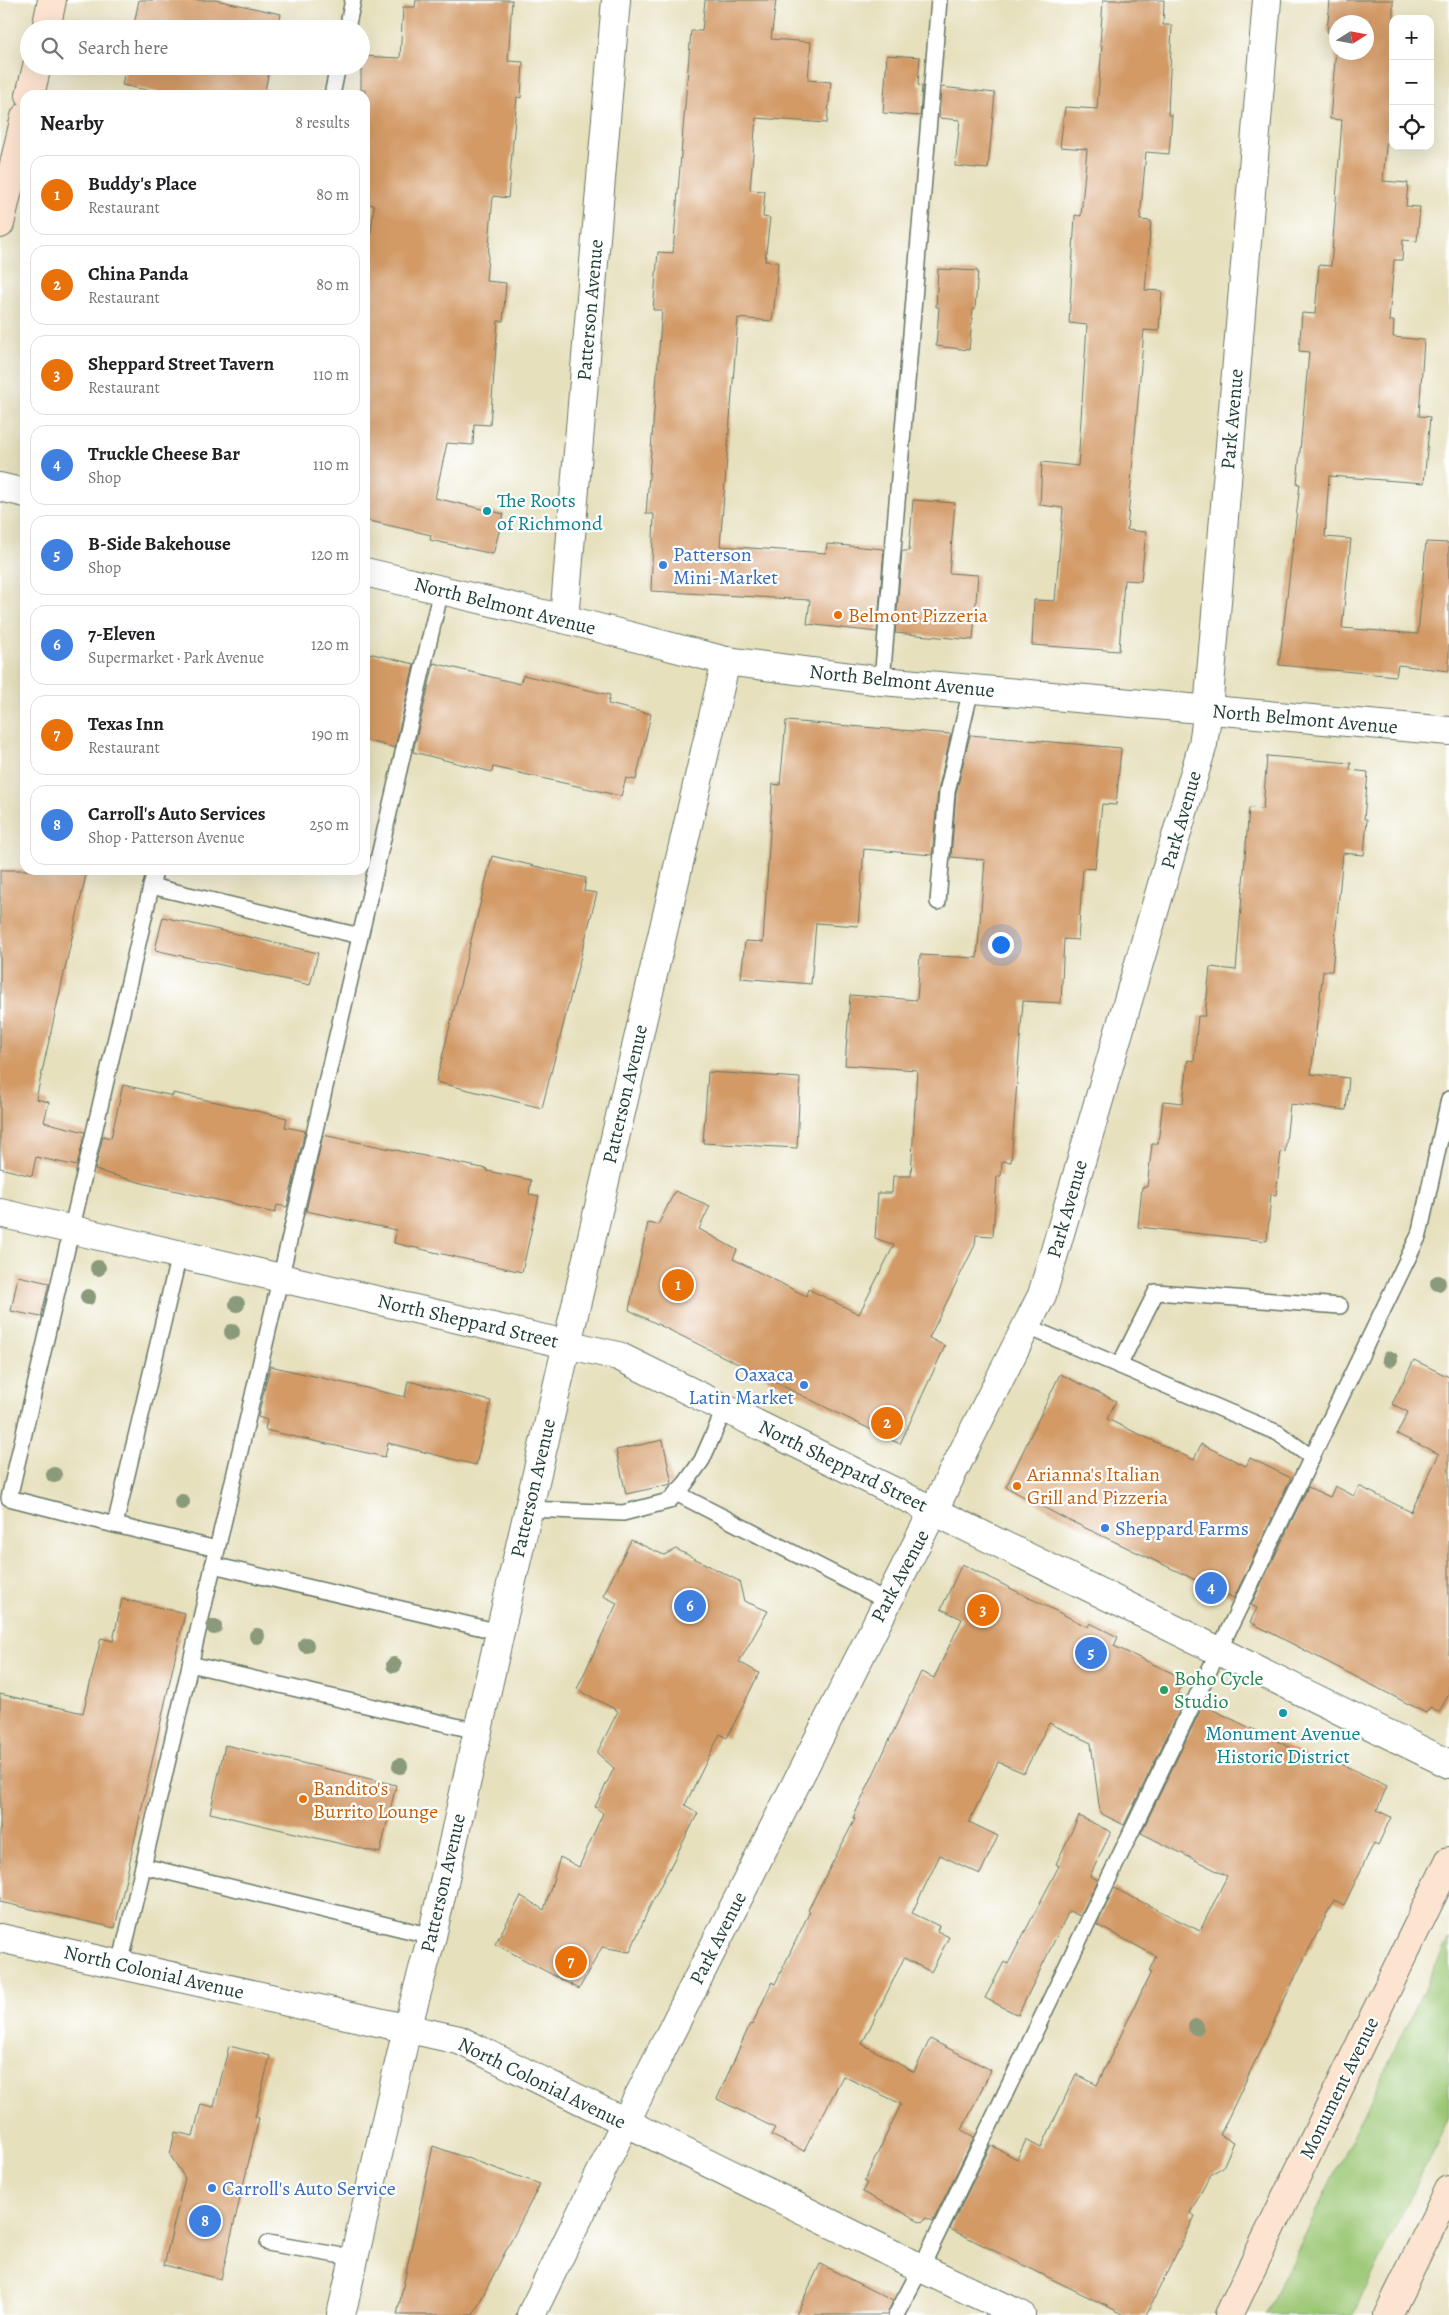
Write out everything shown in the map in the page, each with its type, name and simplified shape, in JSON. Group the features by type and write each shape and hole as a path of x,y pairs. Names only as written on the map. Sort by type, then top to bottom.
{"street":[{"path":"48,20 52,0"},
{"name":"Patterson Avenue","path":"564,619 616,0"},
{"name":"Park Avenue","path":"531,2315 625,2123 1042,1295 1203,744 1208,710 1267,0"},
{"path":"31,90 35,75"},
{"path":"0,224 20,138"},
{"path":"0,487 20,492"},
{"name":"North Belmont Avenue","path":"370,573 564,619 726,661 882,681 1449,731"},
{"name":"Patterson Avenue","path":"341,2315 407,2029 432,1936 477,1731 726,661"},
{"name":"North Sheppard Street","path":"0,1214 618,1356 1449,1764"},
{"name":"Monument Avenue","path":"1229,2315 1449,1861"},
{"name":"North Colonial Avenue","path":"0,1938 459,2040 921,2268 1021,2315"},
{"path":"1388,2315 1449,2190"}],"lane":[{"path":"349,20 353,0"},
{"path":"882,681 939,0"},
{"path":"333,90 336,75"},
{"path":"120,1965 441,590"},
{"path":"938,902 947,792 971,689"},
{"path":"154,875 8,1498 217,1549"},
{"path":"151,886 360,936"},
{"path":"896,2315 921,2268 1419,1234 1449,1099"},
{"path":"115,1525 179,1255"},
{"path":"1119,1366 1156,1292 1340,1306"},
{"path":"1026,1326 1278,1433 1311,1457"},
{"path":"529,1509 623,1513 668,1501 685,1484 702,1460 725,1408"},
{"path":"676,1493 887,1601"},
{"path":"213,1565 500,1632"},
{"path":"190,1664 477,1731"},
{"path":"143,1866 432,1936"},
{"path":"268,2243 354,2258"}],"green space":[{"path":"1449,1938 1449,2117 1353,2315 1266,2315"}],"building":[{"path":"139,0 216,0 281,14 280,20 135,20"},
{"path":"416,0 512,0 508,61 523,62 521,98 517,97 508,198 493,196 486,281 506,283 503,321 498,321 490,425 474,424 473,445 447,443 435,498 504,514 493,554 430,540 431,535 370,521 370,242 374,205 370,205 370,90 361,90 361,75 370,75 370,56 400,58 403,7 415,7"},
{"path":"705,0 776,0 771,39 811,42 808,80 831,82 827,123 756,118 750,190 765,191 763,217 770,218 765,261 778,262 772,321 738,318 720,546 826,553 827,544 884,549 877,632 807,624 810,600 651,591 654,514 646,514 662,310 653,310 658,252 673,253 691,31 702,31"},
{"path":"1103,0 1164,0 1163,25 1172,25 1168,115 1172,115 1169,154 1146,152 1140,220 1151,221 1145,290 1162,291 1159,331 1144,330 1127,530 1146,532 1141,581 1124,580 1119,651 1032,645 1034,600 1055,601 1063,508 1040,505 1042,462 1078,466 1087,325 1069,323 1075,215 1081,216 1087,149 1060,147 1065,107 1097,109"},
{"path":"1330,0 1393,0 1393,15 1389,15 1389,112 1383,181 1408,183 1406,206 1420,207 1417,241 1403,240 1402,260 1394,260 1389,321 1394,321 1393,337 1424,340 1419,416 1430,417 1424,483 1329,476 1325,537 1351,539 1342,628 1418,634 1426,542 1449,543 1449,671 1398,665 1396,676 1279,665 1300,484 1297,484 1309,352 1299,351 1302,313 1315,314 1319,265 1331,266 1342,120 1330,119 1335,60 1374,60 1374,15 1329,15 1329,32 1327,32"},
{"path":"887,55 920,57 918,85 922,86 920,116 883,113"},
{"path":"124,75 268,75 265,90 146,90 122,85"},
{"path":"941,87 995,93 988,169 955,166 960,120 939,118"},
{"path":"938,269 978,271 969,350 936,346 939,307 936,307"},
{"path":"913,500 955,503 949,573 978,575 973,640 895,633 902,551 909,551"},
{"path":"370,653 414,664 395,748 370,741"},
{"path":"434,663 520,684 523,675 610,695 608,704 651,714 636,780 626,778 621,796 493,767 492,772 413,752"},
{"path":"786,721 951,734 938,791 932,855 864,849 858,926 816,923 811,984 741,978 745,941 763,942 773,784 780,785"},
{"path":"970,735 1121,748 1116,805 1102,804 1095,869 1083,868 1078,940 1064,939 1061,1003 1023,1001 1011,1162 1002,1161 1001,1176 997,1176 993,1236 976,1235 975,1245 929,1338 945,1346 900,1444 629,1310 648,1223 658,1225 675,1191 710,1206 699,1229 737,1250 733,1259 806,1296 808,1289 859,1314 894,1245 875,1238 878,1193 892,1193 893,1176 911,1176 917,1070 845,1065 850,995 917,1000 920,955 977,958 985,860 951,857 956,793"},
{"path":"1267,756 1351,763 1350,770 1368,772 1364,819 1367,819 1364,855 1343,853 1332,971 1323,971 1311,1074 1349,1078 1346,1110 1290,1104 1285,1152 1281,1151 1276,1195 1271,1194 1267,1241 1138,1227 1142,1187 1147,1187 1152,1144 1158,1144 1163,1101 1183,1103 1188,1060 1194,1061 1198,1016 1205,1016 1210,967 1236,970 1249,808 1263,809"},
{"path":"492,856 586,878 584,891 597,893 542,1108 436,1082"},
{"path":"0,870 20,870 20,875 86,875 36,1099 49,1102 44,1122 85,1132 77,1166 36,1157 32,1176 0,1168"},
{"path":"163,917 318,953 310,985 155,950"},
{"path":"708,1072 800,1078 797,1148 703,1143"},
{"path":"123,1085 173,1096 173,1093 287,1118 285,1127 305,1131 287,1207 277,1205 275,1213 146,1184 95,1170 103,1136 111,1138"},
{"path":"323,1135 531,1180 529,1194 539,1196 522,1272 394,1243 396,1230 306,1211"},
{"path":"18,1276 49,1283 41,1317 11,1311"},
{"path":"1414,1360 1449,1377 1449,1694 1439,1712 1430,1707 1426,1713 1250,1622 1257,1608 1251,1605 1308,1487 1330,1497 1335,1486 1354,1496 1359,1486 1411,1512 1439,1454 1397,1434 1408,1412 1392,1404"},
{"path":"270,1366 405,1397 408,1381 491,1401 476,1465 388,1443 385,1457 265,1430 267,1420 258,1417"},
{"path":"1060,1374 1116,1401 1107,1419 1194,1460 1201,1444 1246,1466 1250,1458 1291,1478 1234,1598 1060,1516 1006,1487"},
{"path":"663,1440 672,1484 626,1494 616,1450"},
{"path":"631,1540 664,1555 676,1549 739,1581 744,1601 768,1611 739,1662 759,1673 727,1738 720,1734 685,1805 698,1813 649,1908 630,1952 602,1947 579,1989 495,1944 521,1896 544,1910 560,1857 579,1867 603,1813 595,1807 614,1768 597,1753 618,1711 577,1689 617,1603 603,1596"},
{"path":"962,1564 1088,1627 1090,1623 1118,1637 1114,1646 1185,1679 1178,1693 1186,1697 1124,1825 1100,1813 1091,1743 1049,1723 1024,1773 998,1762 969,1822 998,1836 980,1874 940,1855 912,1913 939,1926 937,1931 949,1937 931,1972 904,1958 862,2044 914,2072 930,2039 991,2070 962,2130 974,2137 933,2221 926,2218 922,2222 862,2192 867,2183 864,2182 901,2104 843,2076 804,2151 771,2135 775,2128 717,2099 750,2024 752,2025 772,1982 775,1984 810,1911 808,1910 855,1819 853,1818 921,1672 934,1678 962,1619 941,1609"},
{"path":"122,1599 185,1613 115,1928 0,1902 0,1694 83,1713 101,1638 113,1641"},
{"path":"1203,1705 1322,1763 1325,1756 1387,1786 1377,1810 1391,1817 1378,1845 1374,1843 1344,1905 1334,1900 1298,1971 1220,2135 1234,2142 1223,2167 1211,2174 1190,2213 1195,2216 1146,2315 1125,2315 950,2229 991,2145 1017,2159 1026,2140 1041,2148 1076,2074 1097,2085 1151,1972 1149,1971 1156,1956 1097,1925 1114,1888 1200,1931 1227,1876 1141,1833"},
{"name":"Bandito's Burrito Lounge","path":"225,1745 396,1785 380,1853 210,1813"},
{"path":"1079,1816 1111,1832 1090,1876 1098,1880 1080,1916 1069,1911 1018,2015 985,1998 1004,1962 1008,1964 1059,1866 1056,1864"},
{"path":"229,2046 270,2056 255,2117 259,2118 221,2279 164,2265 185,2178 170,2155 175,2132 193,2136 201,2104 214,2107"},
{"path":"433,2146 540,2184 473,2315 397,2315"},
{"path":"820,2264 893,2301 887,2315 796,2315"}],"place":[{"name":"The Roots of Richmond","path":"487,511"},
{"name":"Patterson Mini-Market","path":"663,565"},
{"name":"Belmont Pizzeria","path":"838,615"},
{"name":"Buddy's Place","path":"678,1285"},
{"name":"Oaxaca Latin Market","path":"804,1385"},
{"name":"China Panda","path":"887,1423"},
{"name":"Arianna's Italian Grill and Pizzeria","path":"1017,1486"},
{"name":"Sheppard Farms","path":"1105,1528"},
{"name":"Truckle Cheese Bar","path":"1211,1588"},
{"name":"7-Eleven","path":"690,1606"},
{"name":"Sheppard Street Tavern","path":"983,1610"},
{"name":"B-Side Bakehouse","path":"1091,1653"},
{"name":"Boho Cycle Studio","path":"1164,1690"},
{"name":"Monument Avenue Historic District","path":"1283,1713"},
{"name":"Bandito's Burrito Lounge","path":"303,1799"},
{"name":"Texas Inn","path":"571,1962"},
{"name":"Carroll's Auto Service","path":"212,2188"},
{"name":"Carroll's Auto Services","path":"205,2221"}]}
